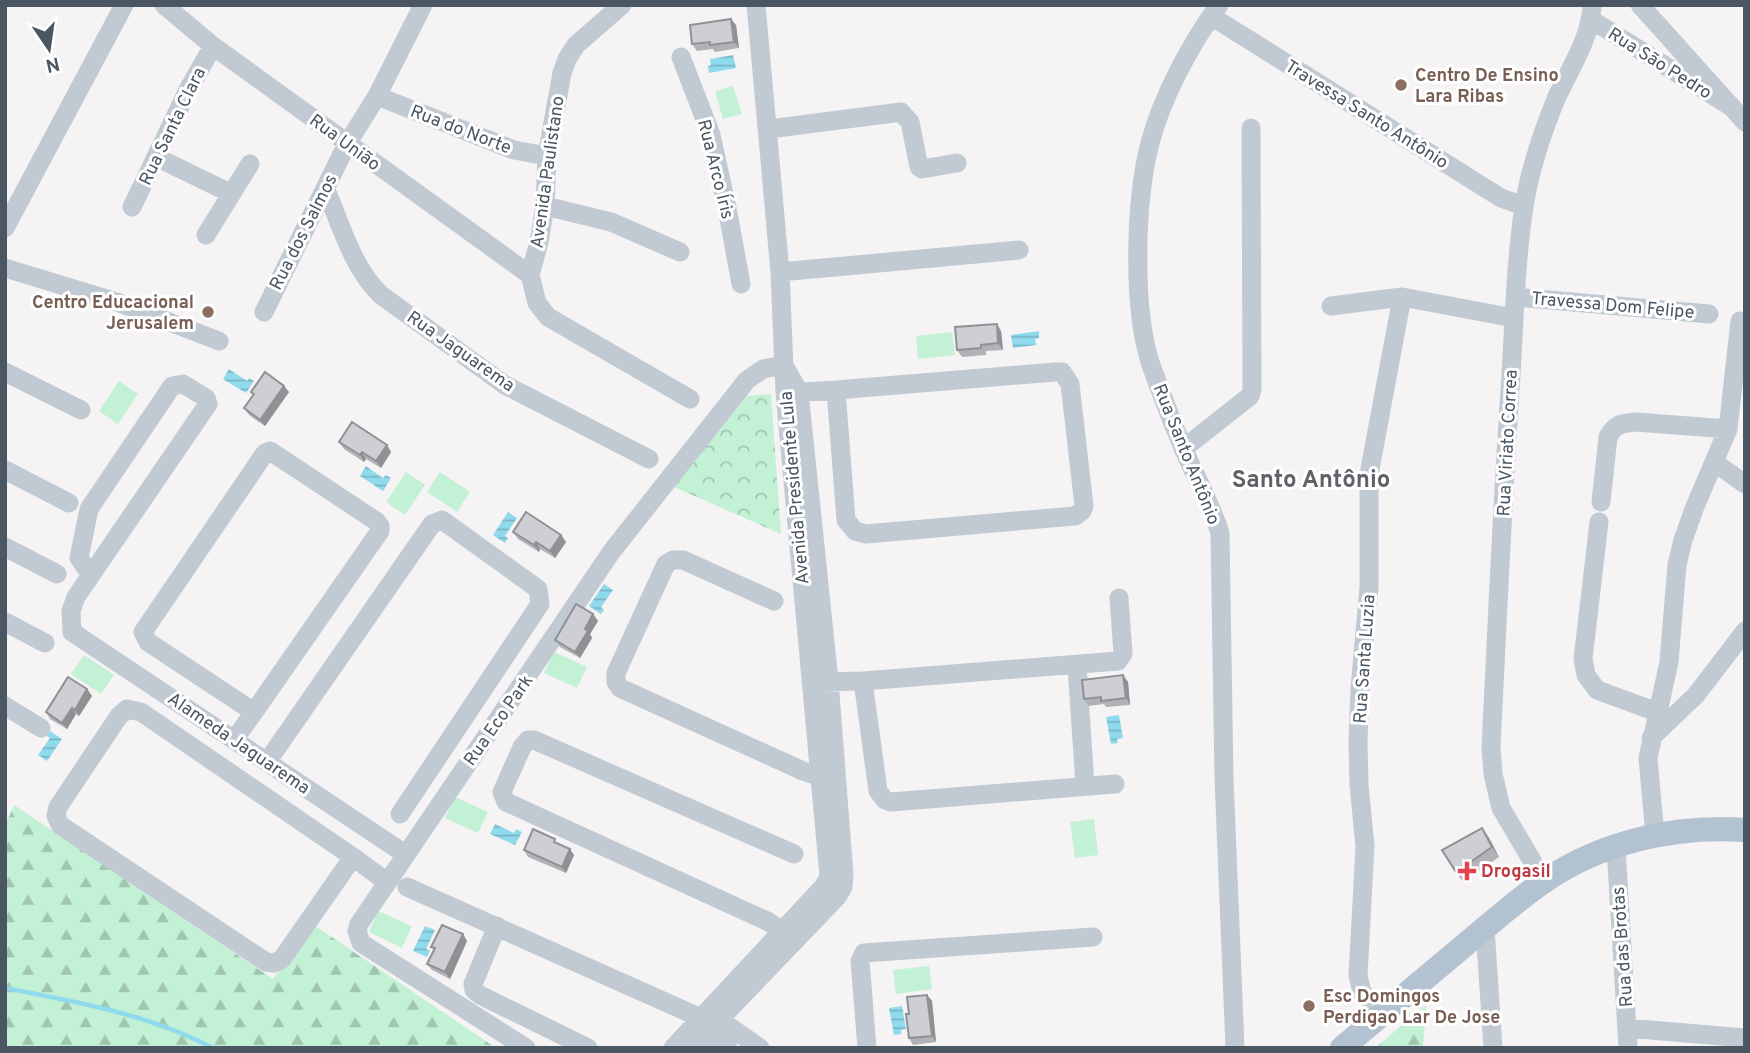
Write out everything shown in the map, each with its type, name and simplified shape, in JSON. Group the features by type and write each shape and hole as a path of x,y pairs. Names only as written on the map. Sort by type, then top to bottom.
{"main road":[{"path":"1342,1048 1544,881 1616,847 1655,836 1697,829 1745,830"}],"street":[{"path":"5,228 124,5"},
{"name":"Rua União","path":"164,5 213,46 530,275"},
{"name":"Rua dos Salmos","path":"264,312 347,144 377,96 424,5"},
{"name":"Avenida Paulistano","path":"530,275 545,206 547,156 566,59 576,45 622,5"},
{"path":"756,5 769,129 784,365"},
{"path":"1640,5 1745,122"},
{"name":"Travessa Santo Antônio","path":"1215,10 1501,198 1524,206"},
{"name":"Rua Santo Antônio","path":"1215,10 1176,78 1150,142 1138,243 1138,278 1145,343 1184,449 1220,533 1224,778 1235,1048"},
{"name":"Rua São Pedro","path":"1591,12 1730,106"},
{"name":"Rua Viriato Correa","path":"1544,881 1501,808 1492,760 1503,499 1524,206 1534,161 1591,12"},
{"name":"Rua Santa Clara","path":"132,207 213,46"},
{"name":"Rua Arco Íris","path":"681,57 711,135 741,284"},
{"name":"Rua do Norte","path":"377,96 514,150 547,156"},
{"path":"769,129 901,113 911,122 919,167 922,169 957,163"},
{"path":"1184,449 1245,400 1252,390 1251,128"},
{"path":"156,156 230,193"},
{"path":"206,234 250,164"},
{"name":"Rua Jaguarema","path":"326,190 358,267 368,283 381,295 505,385 649,459"},
{"path":"545,206 611,222 680,252"},
{"path":"780,272 1019,250"},
{"path":"5,268 117,302 219,341"},
{"path":"530,275 537,303 548,317 690,399"},
{"path":"1331,306 1402,297 1514,318"},
{"name":"Rua Santa Luzia","path":"1383,1013 1362,992 1358,976 1365,846 1358,741 1369,587 1370,469 1402,297"},
{"name":"Travessa Dom Felipe","path":"1516,297 1709,314"},
{"path":"1655,836 1648,775 1651,738 1669,662 1677,565 1683,540 1728,429 1741,365 1740,321"},
{"name":"Avenida Presidente Lula","path":"692,1048 709,1024 789,935 837,897 843,887 844,875 827,776 792,393 784,365"},
{"name":"Rua Eco Park","path":"526,1048 361,943 357,931 359,924 612,551 747,380 763,369 784,365"},
{"path":"5,372 81,410"},
{"path":"792,393 1062,372 1070,384 1084,506 1082,511 1074,516 977,525 866,534 855,531 846,520 836,390"},
{"path":"183,384 206,398 208,404 91,575 79,558 89,509 172,386 183,384"},
{"path":"1601,502 1608,437 1621,423 1728,429"},
{"path":"234,740 254,712 380,531 376,521 270,451 265,453 143,632 148,642 254,712"},
{"path":"1714,462 1745,484"},
{"path":"5,470 69,503"},
{"path":"267,762 432,524 442,520 538,589 540,604 400,814"},
{"path":"1599,522 1583,659 1587,675 1597,690 1657,712"},
{"path":"5,547 57,574"},
{"path":"774,601 683,560 673,560 666,564 616,673 616,681 620,688 827,776"},
{"name":"Alameda Jaguarema","path":"91,575 76,597 71,611 72,632 405,854"},
{"path":"820,682 1077,666 1118,661 1122,659 1119,598"},
{"path":"5,622 45,643"},
{"path":"1651,738 1696,695 1745,631"},
{"path":"1077,666 1085,785"},
{"path":"863,681 878,791 885,800 891,802 1115,784"},
{"path":"5,706 41,728"},
{"path":"353,857 282,959 274,963 266,962 60,825 56,816 58,807 73,784 119,716 127,709 141,712 353,857 387,882"},
{"path":"789,935 506,802 502,792 522,747 528,740 534,740 794,854"},
{"name":"Rua das Brotas","path":"1616,847 1628,1038"},
{"path":"407,887 760,1048"},
{"path":"497,926 473,984 476,993 588,1048"},
{"path":"1485,928 1493,1048"},
{"path":"867,1048 859,961 863,953 1093,937"},
{"path":"709,1024 728,1048"},
{"name":"Avenida Presidente Lula","path":"673,1048 709,1024"},
{"path":"1628,1038 1745,1038"}],"green space":[{"path":"733,86 742,114 723,119 715,91"},
{"path":"952,332 955,355 918,359 916,336"},
{"path":"119,381 138,394 118,424 99,411"},
{"path":"771,394 781,534 674,487 747,396"},
{"path":"406,472 425,485 405,515 386,502"},
{"path":"440,472 470,492 457,512 427,492"},
{"path":"554,652 587,667 577,688 544,673"},
{"path":"84,655 114,675 101,694 71,674"},
{"path":"455,797 488,812 478,833 445,818"},
{"path":"14,805 273,979 311,923 496,1048 5,1048 5,826"},
{"path":"1094,819 1098,855 1075,858 1070,822"},
{"path":"378,911 412,926 402,948 369,932"},
{"path":"929,966 932,989 896,994 893,970"},
{"path":"1426,1005 1423,1048 1375,1048"}],"water":[{"path":"733,55 736,68 709,73 710,59"},
{"path":"1039,331 1039,338 1035,339 1036,345 1013,348 1011,335"},
{"path":"229,369 247,381 249,378 254,381 246,393 223,379"},
{"path":"366,466 383,478 386,475 391,478 383,491 360,476"},
{"path":"508,512 517,518 505,536 508,538 505,543 493,535"},
{"path":"604,584 613,590 601,607 604,610 601,614 589,606"},
{"path":"1119,715 1123,738 1117,739 1118,743 1111,744 1106,717"},
{"path":"50,731 62,739 47,761 38,755 50,738 47,736"},
{"path":"495,824 514,833 516,829 522,832 515,845 490,834"},
{"path":"425,926 435,930 426,949 430,951 427,957 413,951"},
{"path":"902,1006 906,1029 901,1030 901,1034 894,1035 889,1008"}],"building":[{"path":"731,19 734,42 692,44 690,25"},
{"path":"997,324 998,343 957,350 955,327"},
{"path":"265,372 284,386 260,420 244,408"},
{"path":"352,422 387,445 376,461 339,442"},
{"path":"526,512 561,535 550,551 513,532"},
{"path":"576,604 593,614 585,629 588,631 575,652 555,640"},
{"path":"1123,675 1126,698 1101,701 1101,697 1084,699 1082,680"},
{"path":"68,677 87,689 75,710 72,708 62,723 46,712"},
{"path":"1482,828 1492,847 1456,872 1442,850"},
{"path":"533,829 570,849 562,867 524,850"},
{"path":"442,925 463,934 445,972 427,964 435,948 431,947"},
{"path":"927,995 932,1036 909,1038 907,997"}],"waterway":[{"path":"5,988 138,1018 213,1048"}],"place":[{"name":"Centro De Ensino Lara Ribas","path":"1401,85"},
{"name":"Centro Educacional Jerusalem","path":"208,312"},
{"name":"Drogasil","path":"1467,871"},
{"name":"Esc Domingos Perdigao Lar De Jose","path":"1309,1006"}],"district":[{"name":"Santo Antônio","path":"1311,479"}]}
